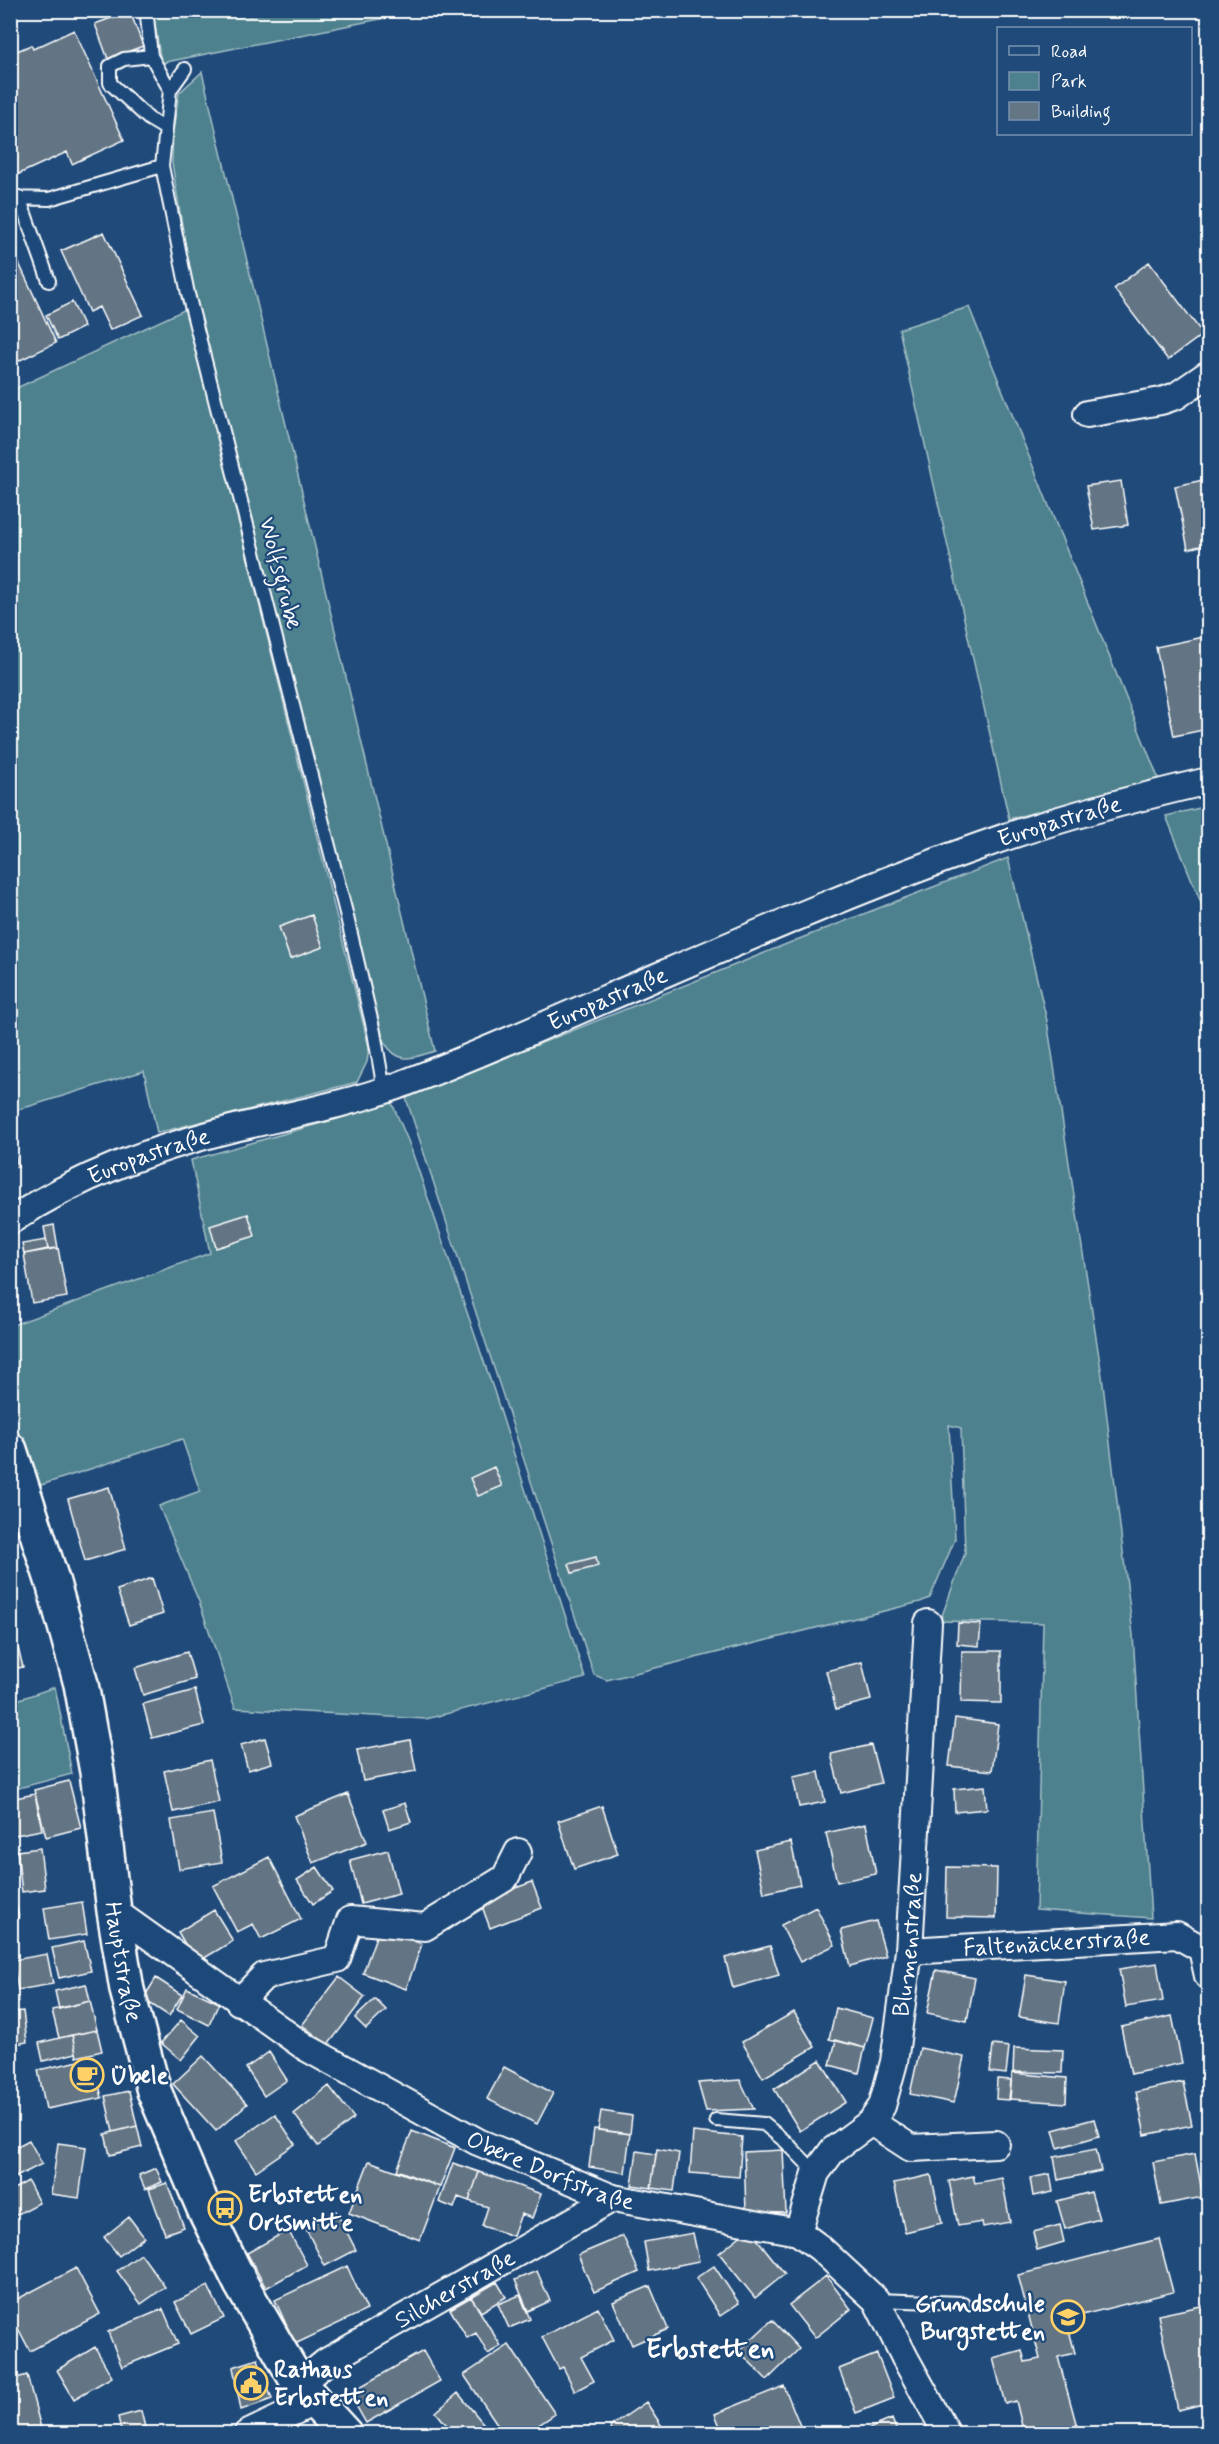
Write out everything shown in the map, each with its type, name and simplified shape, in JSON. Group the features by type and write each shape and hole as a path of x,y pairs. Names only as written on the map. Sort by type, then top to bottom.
{"street":[{"path":"1087,414 1161,401 1176,396 1209,374"},
{"name":"Europastraße","path":"10,1221 66,1188 113,1166 158,1149 307,1112 384,1090 521,1036 829,904 981,845 1052,822 1209,781"},
{"name":"Hauptstraße","path":"10,1450 53,1583 81,1684 97,1772 114,1911 127,1990 154,2091 205,2211 240,2284 306,2393 345,2433"},
{"name":"Blumenstraße","path":"798,2232 816,2173 833,2150 871,2122 882,2106 894,2062 909,1951 928,1623"},
{"path":"239,2002 264,1976 337,1959 350,1920 424,1927 504,1878 518,1852"},
{"name":"Obere Dorfstraße","path":"114,1911 305,2047 478,2142 613,2198 798,2232 820,2248 876,2300 904,2358 947,2433"},
{"name":"Faltenäckerstraße","path":"909,1951 1177,1935 1202,1949 1209,1976"},
{"path":"871,2122 911,2148 996,2144"},
{"name":"Silcherstraße","path":"247,2433 306,2393 326,2362 613,2198"}],"lane":[{"path":"147,17 151,56 170,90"},
{"path":"151,56 124,59 110,66 110,83 149,119 164,128"},
{"name":"Wolfsgrube","path":"185,69 170,90 164,128 162,166 188,294 346,913 374,1032 384,1090"},
{"path":"49,280 15,198 50,199 162,166"},
{"path":"716,2120 764,2124 786,2142 816,2173"},
{"path":"876,2300 963,2303"}],"green space":[{"path":"278,10 420,11 161,63 153,11 220,11 251,16"},
{"path":"202,72 435,1051 413,1058 395,1055 384,1042 248,500 195,305 172,163 173,131 179,93"},
{"path":"969,307 1159,780 1009,819 899,329"},
{"path":"186,309 369,1047 367,1062 357,1082 157,1133 144,1071 11,1112 10,391"},
{"path":"1208,806 1208,920 1166,816"},
{"path":"1008,858 1047,1021 1102,1376 1133,1635 1151,1918 1036,1910 1043,1623 940,1621 965,1553 961,1428 949,1425 955,1539 930,1598 607,1680 594,1675 406,1098 799,939"},
{"path":"392,1103 409,1143 494,1391 585,1678 426,1719 235,1708 200,1604 159,1506 200,1491 182,1439 35,1487 11,1410 10,1326 210,1253 191,1160"},
{"path":"55,1687 72,1774 11,1790 11,1702"}],"building":[{"path":"130,11 143,46 108,59 95,24"},
{"path":"74,30 124,140 72,164 67,152 10,178 10,54 31,45 33,49"},
{"path":"104,232 143,315 110,330 99,307 89,312 61,251"},
{"path":"10,244 56,343 16,362 10,349"},
{"path":"1149,262 1203,334 1168,360 1114,289"},
{"path":"72,302 84,327 58,340 46,315"},
{"path":"1208,479 1208,544 1188,549 1175,486"},
{"path":"1121,481 1128,525 1094,530 1086,486"},
{"path":"1204,637 1208,659 1208,729 1174,736 1156,647"},
{"path":"312,915 323,947 290,959 279,927"},
{"path":"10,1132 18,1167 10,1168"},
{"path":"248,1214 255,1236 216,1248 210,1226"},
{"path":"54,1225 58,1248 48,1249 44,1227"},
{"path":"46,1240 48,1249 24,1254 22,1244"},
{"path":"58,1248 67,1297 32,1303 24,1254"},
{"path":"494,1467 502,1486 478,1496 470,1478"},
{"path":"109,1487 126,1549 85,1561 68,1499"},
{"path":"596,1557 598,1566 572,1573 569,1564"},
{"path":"152,1578 163,1614 129,1625 117,1590"},
{"path":"958,1623 981,1624 979,1646 957,1644"},
{"path":"18,1648 23,1667 10,1670 10,1650"},
{"path":"962,1651 1001,1651 1001,1703 961,1702"},
{"path":"187,1652 195,1679 143,1695 135,1668"},
{"path":"862,1662 871,1700 836,1709 826,1671"},
{"path":"195,1690 204,1725 152,1738 143,1704"},
{"path":"955,1718 998,1724 992,1771 949,1766"},
{"path":"265,1738 272,1763 248,1770 241,1745"},
{"path":"410,1740 416,1771 363,1781 357,1750"},
{"path":"871,1745 881,1783 841,1793 831,1754"},
{"path":"210,1760 219,1802 173,1812 164,1771"},
{"path":"819,1772 825,1802 799,1807 793,1777"},
{"path":"69,1781 81,1828 46,1837 34,1790"},
{"path":"985,1786 987,1809 955,1812 954,1789"},
{"path":"35,1794 42,1830 10,1836 10,1799"},
{"path":"348,1794 367,1842 313,1863 294,1816"},
{"path":"405,1803 411,1822 389,1829 383,1810"},
{"path":"602,1806 618,1854 574,1869 558,1821"},
{"path":"213,1813 222,1862 179,1869 171,1820"},
{"path":"866,1824 876,1874 837,1882 826,1833"},
{"path":"791,1842 800,1885 764,1893 755,1850"},
{"path":"40,1848 45,1889 22,1892 17,1851"},
{"path":"388,1850 399,1894 361,1904 350,1860"},
{"path":"269,1857 301,1919 261,1939 253,1924 237,1932 213,1886"},
{"path":"317,1867 333,1891 313,1904 297,1880"},
{"path":"947,1867 997,1868 996,1918 946,1917"},
{"path":"10,1877 19,1918 10,1920"},
{"path":"532,1882 542,1908 490,1928 480,1901"},
{"path":"82,1902 87,1934 49,1940 44,1908"},
{"path":"816,1907 835,1945 800,1962 781,1925"},
{"path":"214,1910 233,1941 196,1963 178,1932"},
{"path":"876,1921 886,1956 850,1966 841,1930"},
{"path":"379,1928 422,1944 406,1989 363,1973"},
{"path":"84,1941 91,1971 59,1978 52,1948"},
{"path":"770,1946 779,1975 733,1988 725,1958"},
{"path":"47,1954 53,1984 18,1990 13,1960"},
{"path":"1157,1963 1163,2001 1126,2007 1119,1969"},
{"path":"936,1970 975,1978 967,2021 927,2013"},
{"path":"1026,1975 1065,1981 1059,2023 1019,2017"},
{"path":"339,1977 365,1997 328,2045 302,2025"},
{"path":"156,1978 182,1995 169,2016 143,1999"},
{"path":"86,1984 90,2001 59,2009 55,1991"},
{"path":"187,1988 219,2003 209,2025 177,2009"},
{"path":"375,1999 386,2010 366,2029 355,2018"},
{"path":"90,2001 97,2030 59,2038 52,2010"},
{"path":"836,2008 873,2018 865,2048 829,2039"},
{"path":"23,2011 27,2042 10,2045 10,2012"},
{"path":"794,2012 815,2047 763,2078 742,2042"},
{"path":"1172,2016 1182,2063 1131,2074 1121,2027"},
{"path":"181,2020 200,2036 181,2060 161,2043"},
{"path":"97,2030 102,2051 77,2057 72,2035"},
{"path":"72,2035 76,2053 43,2061 39,2043"},
{"path":"836,2040 865,2048 859,2073 830,2065"},
{"path":"993,2045 1009,2047 1006,2074 990,2072"},
{"path":"920,2048 964,2057 954,2103 910,2094"},
{"path":"1014,2048 1063,2050 1062,2073 1013,2072"},
{"path":"269,2052 287,2080 264,2096 246,2068"},
{"path":"203,2056 247,2104 216,2131 173,2084"},
{"path":"93,2058 102,2098 46,2109 38,2070"},
{"path":"820,2060 846,2102 800,2131 774,2089"},
{"path":"504,2067 553,2093 537,2124 487,2099"},
{"path":"1012,2073 1067,2078 1066,2103 1010,2099"},
{"path":"997,2079 1011,2080 1009,2100 996,2099"},
{"path":"740,2080 754,2109 706,2111 698,2083"},
{"path":"1183,2082 1192,2125 1145,2135 1136,2092"},
{"path":"329,2086 354,2118 318,2146 294,2114"},
{"path":"129,2091 137,2126 113,2132 105,2096"},
{"path":"601,2111 632,2116 630,2134 598,2130"},
{"path":"275,2114 295,2144 256,2171 236,2141"},
{"path":"1094,2119 1099,2136 1058,2148 1053,2130"},
{"path":"137,2126 142,2147 110,2155 105,2134"},
{"path":"594,2129 630,2134 625,2173 589,2167"},
{"path":"412,2131 455,2148 440,2187 397,2170"},
{"path":"693,2132 742,2137 739,2177 690,2173"},
{"path":"29,2140 42,2164 10,2180 10,2150"},
{"path":"58,2143 86,2147 79,2198 51,2194"},
{"path":"657,2149 679,2153 674,2191 651,2188"},
{"path":"1096,2149 1101,2171 1058,2180 1054,2157"},
{"path":"783,2150 786,2213 746,2212 744,2152"},
{"path":"637,2151 656,2154 651,2188 632,2185"},
{"path":"1195,2154 1203,2197 1161,2205 1153,2162"},
{"path":"369,2161 440,2187 420,2240 349,2213"},
{"path":"453,2163 479,2172 469,2201 458,2197 454,2208 439,2202"},
{"path":"156,2168 162,2182 145,2189 139,2175"},
{"path":"479,2172 541,2194 532,2218 521,2214 513,2236 482,2226 488,2207 469,2201"},
{"path":"1050,2174 1053,2192 1033,2196 1030,2178"},
{"path":"931,2175 942,2223 905,2232 894,2183"},
{"path":"973,2176 975,2183 1002,2178 1010,2222 983,2227 982,2222 958,2226 949,2181"},
{"path":"28,2181 39,2203 10,2218 10,2191"},
{"path":"167,2183 184,2227 165,2234 149,2189"},
{"path":"1091,2192 1099,2219 1065,2229 1057,2201"},
{"path":"336,2211 356,2250 325,2266 305,2227"},
{"path":"129,2217 144,2237 119,2256 104,2237"},
{"path":"1060,2225 1064,2242 1037,2250 1033,2232"},
{"path":"749,2229 785,2274 755,2298 719,2253"},
{"path":"288,2230 307,2265 266,2288 247,2253"},
{"path":"693,2233 699,2261 649,2271 644,2242"},
{"path":"623,2236 639,2272 594,2292 578,2255"},
{"path":"1159,2239 1173,2292 1066,2319 1075,2353 1058,2357 1079,2434 1024,2434 1016,2401 1005,2404 993,2358 1022,2350 1025,2362 1040,2359 1018,2275"},
{"path":"141,2254 165,2287 141,2304 117,2271"},
{"path":"347,2266 367,2310 295,2344 275,2300"},
{"path":"714,2266 739,2303 720,2316 696,2278"},
{"path":"76,2268 100,2314 30,2351 10,2313 10,2303"},
{"path":"537,2271 550,2301 528,2311 515,2280"},
{"path":"826,2276 851,2309 815,2338 789,2305"},
{"path":"497,2282 506,2297 481,2312 471,2297"},
{"path":"208,2286 224,2318 191,2334 175,2302"},
{"path":"650,2286 668,2329 632,2345 613,2302"},
{"path":"520,2295 530,2319 509,2328 498,2304"},
{"path":"471,2297 501,2346 488,2354 476,2333 467,2338 450,2309"},
{"path":"1206,2305 1208,2403 1178,2410 1158,2315"},
{"path":"598,2308 614,2340 581,2357 594,2381 575,2391 563,2367 559,2369 542,2337"},
{"path":"163,2309 178,2344 122,2367 108,2332"},
{"path":"772,2320 799,2349 767,2380 739,2351"},
{"path":"509,2345 555,2414 525,2434 504,2434 464,2375"},
{"path":"95,2347 112,2377 74,2399 57,2370"},
{"path":"423,2351 440,2381 366,2423 349,2393"},
{"path":"877,2354 894,2398 856,2413 839,2369"},
{"name":"Rathaus Erbstetten","path":"258,2359 272,2399 241,2410 233,2367"},
{"path":"27,2375 41,2428 20,2434 10,2434 10,2380"},
{"path":"784,2386 801,2428 787,2434 723,2434 715,2414"},
{"path":"458,2393 487,2428 480,2434 454,2434 436,2412"},
{"path":"646,2402 667,2434 615,2434 610,2427"},
{"path":"141,2411 146,2431 153,2429 154,2434 122,2434 118,2417"},
{"path":"892,2419 898,2434 859,2434 859,2433"}],"place":[{"name":"Übele","path":"87,2075"},
{"name":"Erbstetten Ortsmitte","path":"225,2208"},
{"name":"Grundschule Burgstetten","path":"1068,2317"},
{"name":"Rathaus Erbstetten","path":"251,2383"}],"district":[{"name":"Erbstetten","path":"710,2348"}]}
